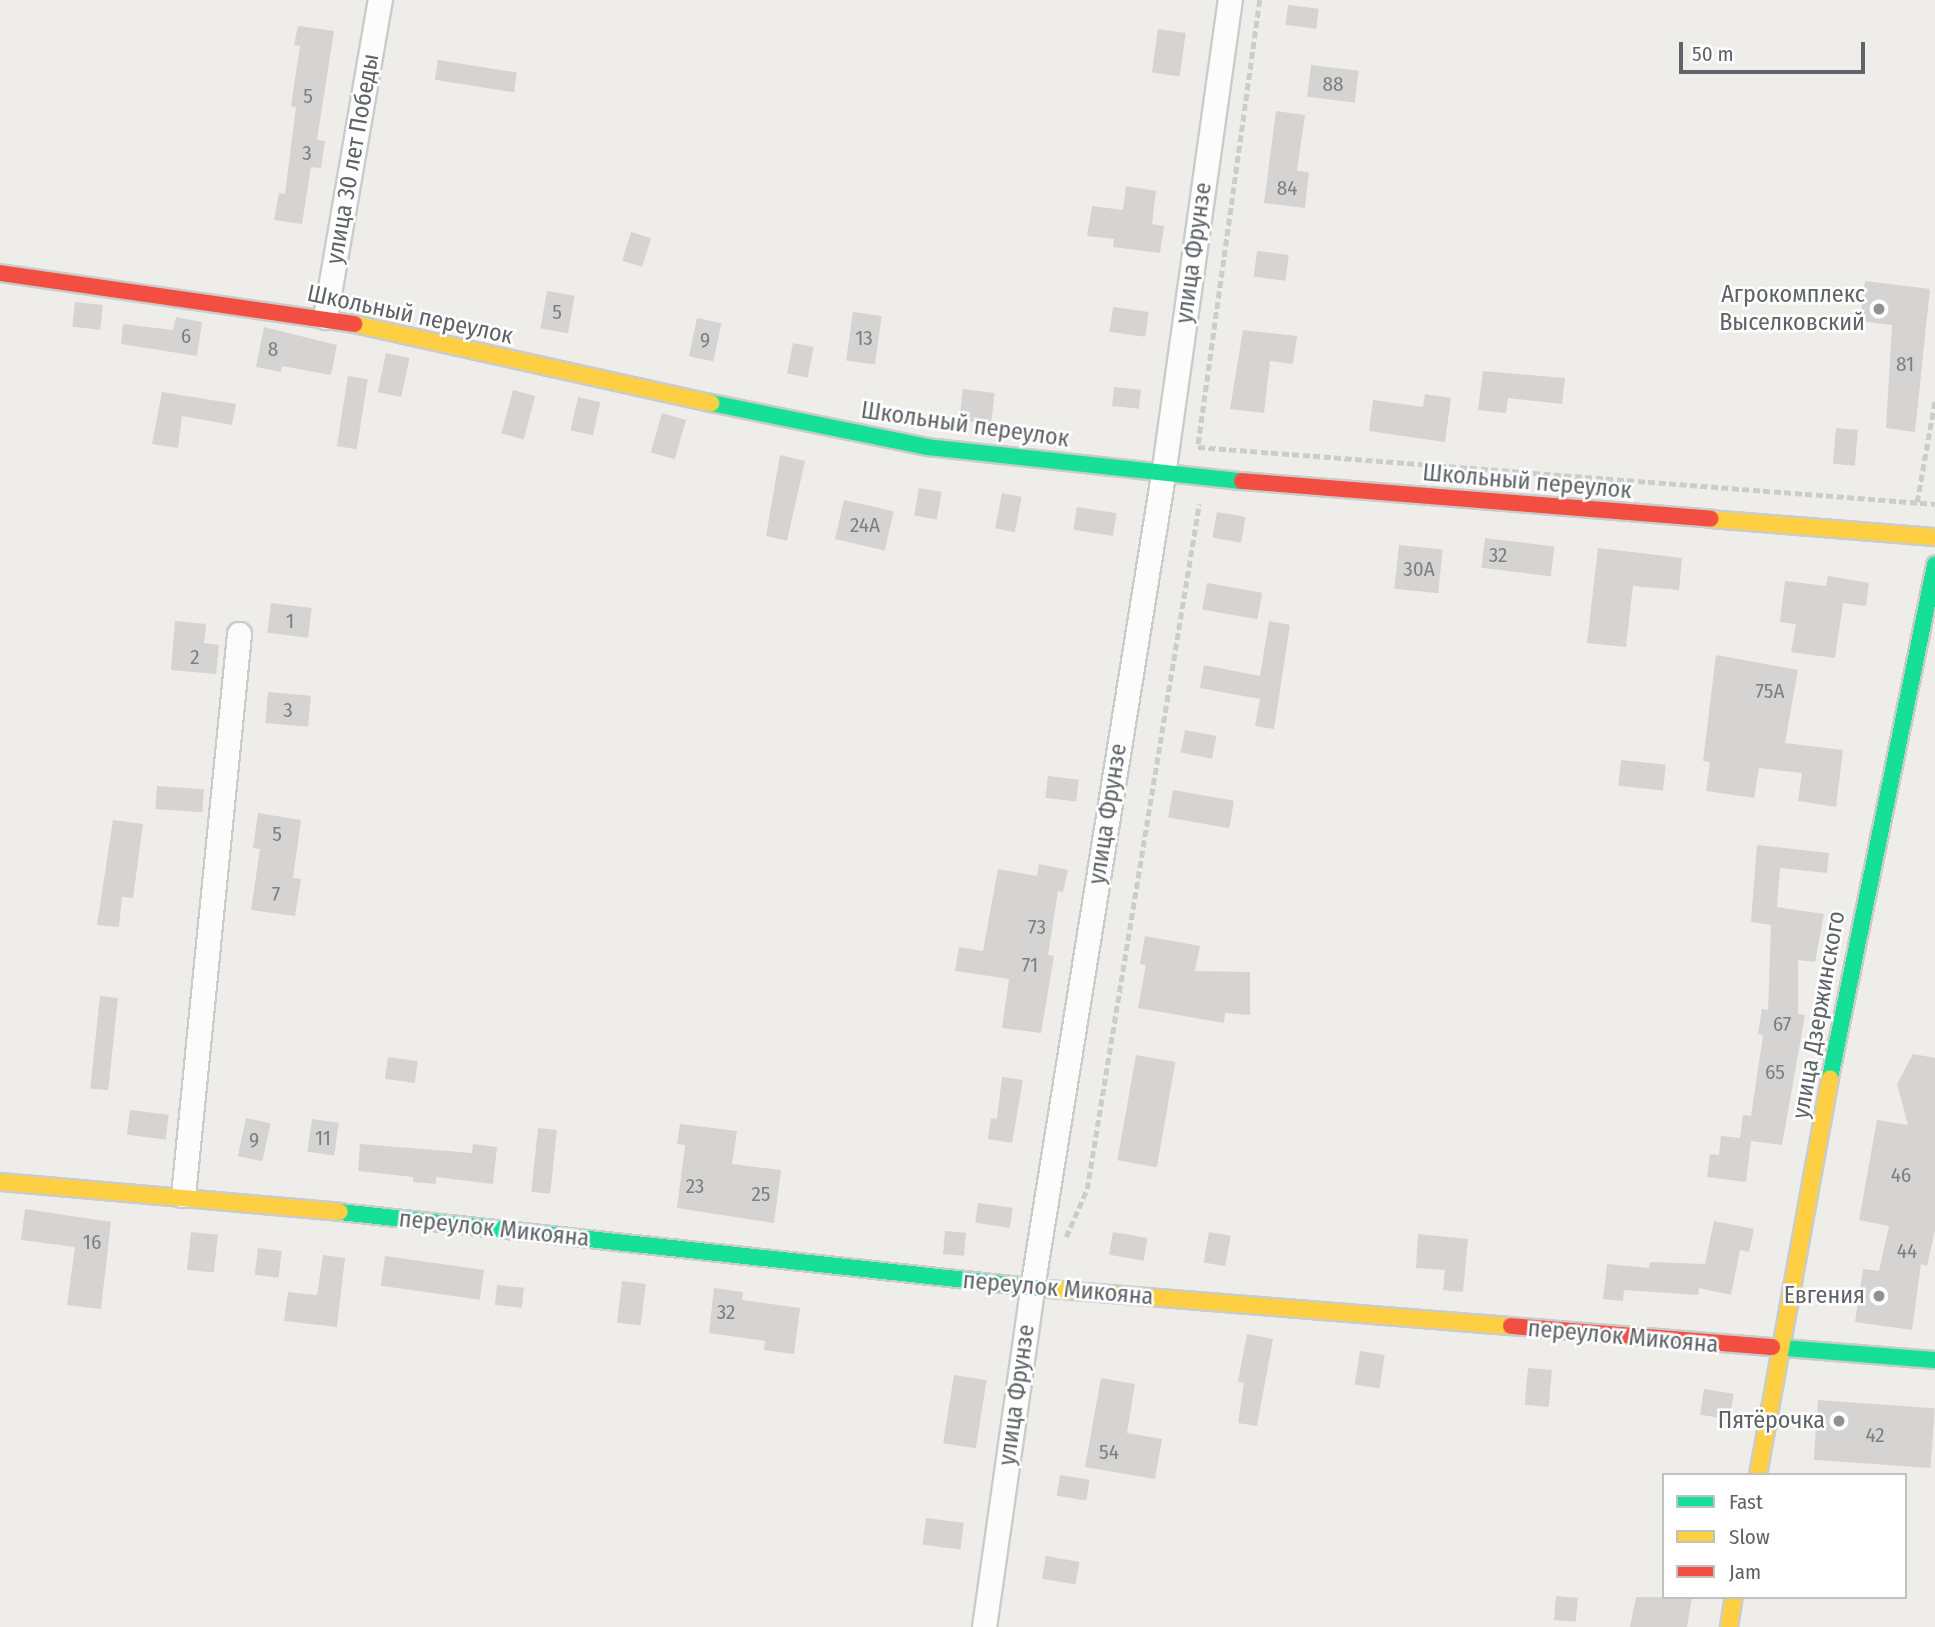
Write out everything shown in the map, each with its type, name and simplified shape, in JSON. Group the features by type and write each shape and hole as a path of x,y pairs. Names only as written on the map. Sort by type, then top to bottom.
{"street":[{"name":"улица 30 лет Победы","path":"325,317 380,0"},
{"name":"улица Фрунзе","path":"985,1627 1032,1288 1163,475 1230,0"},
{"name":"Школьный переулок","path":"0,273 325,317 592,379 927,447 1163,475 1935,537"},
{"name":"улица Дзержинского","path":"1758,1473 1858,925 1935,565"},
{"path":"183,1195 239,634"},
{"name":"переулок Микояна","path":"0,1182 183,1195 1032,1288 1781,1350 1935,1360"},
{"path":"1729,1627 1734,1599"}],"path":[{"path":"1260,0 1198,447 1935,504"}],"building":[{"path":"1288,5 1319,9 1316,29 1286,25"},
{"path":"298,26 334,31 317,140 325,141 321,168 311,167 302,224 274,220 279,193 285,194 296,107 291,106 300,46 294,45"},
{"path":"1158,29 1186,33 1180,76 1152,73"},
{"path":"438,60 517,73 514,92 435,80"},
{"path":"1311,65 1359,71 1355,103 1307,97"},
{"path":"1276,111 1305,115 1297,171 1309,172 1305,208 1264,203"},
{"path":"1126,186 1156,191 1152,224 1164,226 1160,253 1113,247 1114,239 1087,236 1092,206 1123,210"},
{"path":"631,232 651,238 642,267 622,261"},
{"path":"1257,251 1289,255 1286,281 1254,277"},
{"path":"1865,281 1930,289 1915,432 1886,428 1892,325 1860,321"},
{"path":"547,291 575,296 568,333 540,328"},
{"path":"75,302 103,305 100,330 72,327"},
{"path":"1113,307 1149,312 1145,337 1110,332"},
{"path":"853,312 882,316 875,365 846,361"},
{"path":"176,317 202,322 197,356 121,344 123,324 173,330"},
{"path":"697,318 721,323 713,361 689,356"},
{"path":"264,327 337,345 331,375 282,366 281,372 256,367"},
{"path":"1243,330 1297,336 1293,364 1270,361 1264,413 1230,409"},
{"path":"793,343 814,347 808,377 787,373"},
{"path":"386,353 409,358 401,397 378,392"},
{"path":"1483,371 1565,378 1562,404 1508,398 1506,413 1478,410"},
{"path":"348,376 368,379 357,449 337,446"},
{"path":"1114,387 1141,390 1139,409 1112,406"},
{"path":"963,389 995,393 991,424 959,420"},
{"path":"513,390 535,396 524,439 501,433"},
{"path":"162,392 236,404 232,425 182,416 178,448 152,444"},
{"path":"1425,394 1451,398 1445,442 1369,431 1373,400 1423,407"},
{"path":"578,397 600,402 593,435 570,430"},
{"path":"662,413 686,420 675,459 651,452"},
{"path":"1836,428 1858,430 1855,466 1833,464"},
{"path":"780,455 805,461 787,541 766,536"},
{"path":"919,488 942,492 937,520 914,516"},
{"path":"1002,493 1022,497 1015,532 995,528"},
{"path":"844,500 894,511 885,550 835,539"},
{"path":"1077,507 1117,513 1113,536 1073,530"},
{"path":"1217,512 1246,517 1241,543 1212,538"},
{"path":"1485,538 1554,547 1551,576 1481,568"},
{"path":"1399,545 1443,550 1438,593 1394,589"},
{"path":"1598,548 1682,558 1679,590 1633,586 1626,647 1587,643"},
{"path":"1828,576 1869,583 1866,606 1843,603 1835,658 1791,652 1796,624 1780,622 1785,581 1826,586"},
{"path":"1207,583 1262,593 1257,619 1202,610"},
{"path":"271,603 312,608 308,638 267,633"},
{"path":"175,621 206,624 204,643 219,645 216,674 171,670"},
{"path":"1269,621 1290,625 1274,729 1255,726 1260,699 1200,688 1204,665 1260,676"},
{"path":"1716,655 1798,670 1785,743 1843,750 1836,807 1798,801 1802,773 1759,768 1754,798 1706,791 1710,762 1703,761"},
{"path":"268,692 311,696 308,727 265,723"},
{"path":"1185,730 1216,736 1212,759 1181,753"},
{"path":"1621,760 1666,765 1663,791 1618,786"},
{"path":"1048,776 1079,780 1076,802 1045,798"},
{"path":"157,786 204,789 202,812 155,809"},
{"path":"1173,790 1234,801 1229,828 1168,818"},
{"path":"258,813 301,820 293,878 301,879 295,916 251,910 260,849 253,848"},
{"path":"113,820 143,824 133,898 122,897 119,927 97,925"},
{"path":"1757,845 1829,853 1827,873 1780,868 1777,907 1824,914 1815,962 1798,960 1798,1014 1805,1015 1782,1145 1751,1141 1746,1182 1707,1177 1710,1154 1719,1155 1721,1136 1740,1138 1743,1115 1751,1116 1763,1035 1758,1034 1762,1009 1768,1010 1771,925 1751,922"},
{"path":"1039,864 1068,870 1063,892 1058,891 1048,955 1054,956 1041,1033 1002,1028 1009,979 955,971 959,947 983,951 998,869 1037,876"},
{"path":"1145,936 1200,946 1195,971 1250,972 1250,1015 1225,1013 1224,1023 1138,1008 1146,965 1140,964"},
{"path":"100,996 118,998 108,1090 90,1088"},
{"path":"1913,1054 1935,1058 1935,1230 1927,1266 1921,1264 1912,1330 1855,1322 1863,1269 1879,1271 1889,1226 1859,1220 1877,1120 1908,1125 1897,1084"},
{"path":"1136,1055 1175,1062 1157,1167 1117,1160"},
{"path":"388,1057 418,1061 415,1083 385,1079"},
{"path":"1002,1077 1023,1080 1012,1143 988,1139 991,1118 997,1119"},
{"path":"130,1110 169,1115 166,1140 127,1135"},
{"path":"246,1118 270,1123 262,1161 238,1156"},
{"path":"312,1119 339,1123 334,1155 307,1152"},
{"path":"680,1124 737,1131 732,1164 781,1170 774,1223 677,1208 685,1145 677,1144"},
{"path":"538,1128 557,1130 550,1194 531,1192"},
{"path":"360,1144 472,1153 473,1144 497,1147 493,1184 436,1177 436,1184 413,1182 413,1177 358,1171"},
{"path":"978,1203 1013,1208 1010,1228 975,1223"},
{"path":"25,1209 111,1222 101,1309 67,1305 75,1247 21,1240"},
{"path":"1714,1221 1754,1229 1749,1252 1740,1250 1731,1295 1699,1288 1698,1295 1624,1290 1623,1301 1603,1299 1607,1264 1649,1268 1650,1262 1705,1264"},
{"path":"945,1231 966,1233 964,1256 943,1254"},
{"path":"191,1232 218,1235 214,1273 187,1270"},
{"path":"1113,1232 1147,1238 1143,1261 1109,1255"},
{"path":"1209,1232 1231,1236 1225,1266 1204,1263"},
{"path":"1418,1234 1468,1239 1463,1292 1443,1290 1445,1270 1416,1268"},
{"path":"258,1248 282,1251 279,1278 255,1275"},
{"path":"323,1255 345,1258 337,1327 284,1321 288,1292 317,1295"},
{"path":"385,1256 484,1270 480,1300 381,1286"},
{"path":"622,1281 646,1284 641,1326 617,1323"},
{"path":"497,1285 524,1288 522,1308 495,1305"},
{"path":"714,1288 743,1292 742,1300 800,1308 794,1354 764,1350 765,1341 709,1333"},
{"path":"1247,1334 1273,1339 1257,1426 1238,1423 1244,1383 1238,1382"},
{"path":"1360,1351 1385,1355 1379,1388 1355,1385"},
{"path":"1528,1368 1552,1370 1549,1407 1525,1405"},
{"path":"954,1375 987,1380 976,1448 943,1443"},
{"path":"1101,1378 1135,1384 1127,1433 1162,1439 1155,1479 1085,1467"},
{"path":"1704,1389 1734,1394 1730,1419 1700,1415"},
{"path":"1818,1400 1935,1408 1931,1468 1814,1460"},
{"path":"1060,1475 1090,1480 1086,1500 1057,1496"},
{"path":"926,1518 964,1523 960,1549 923,1545"},
{"path":"1046,1556 1079,1562 1075,1585 1042,1579"},
{"path":"1556,1596 1578,1598 1576,1622 1554,1620"},
{"path":"1636,1597 1692,1599 1687,1627 1630,1627"}],"traffic: fast":[{"path":"711,403 927,447 1242,481"},
{"path":"1830,1078 1935,565"},
{"path":"340,1212 1049,1289"},
{"path":"1772,1347 1935,1360"}],"traffic: slow":[{"path":"354,324 711,403"},
{"path":"1710,519 1935,537"},
{"path":"1758,1473 1830,1078"},
{"path":"0,1182 340,1212"},
{"path":"1049,1289 1511,1326"},
{"path":"1729,1627 1734,1599"}],"traffic: jam":[{"path":"0,273 354,324"},
{"path":"1242,481 1710,519"},
{"path":"1511,1326 1772,1347"}],"place":[{"name":"Агрокомплекс Выселковский","path":"1879,309"},
{"name":"Евгения","path":"1879,1296"},
{"name":"Пятёрочка","path":"1839,1421"}]}
